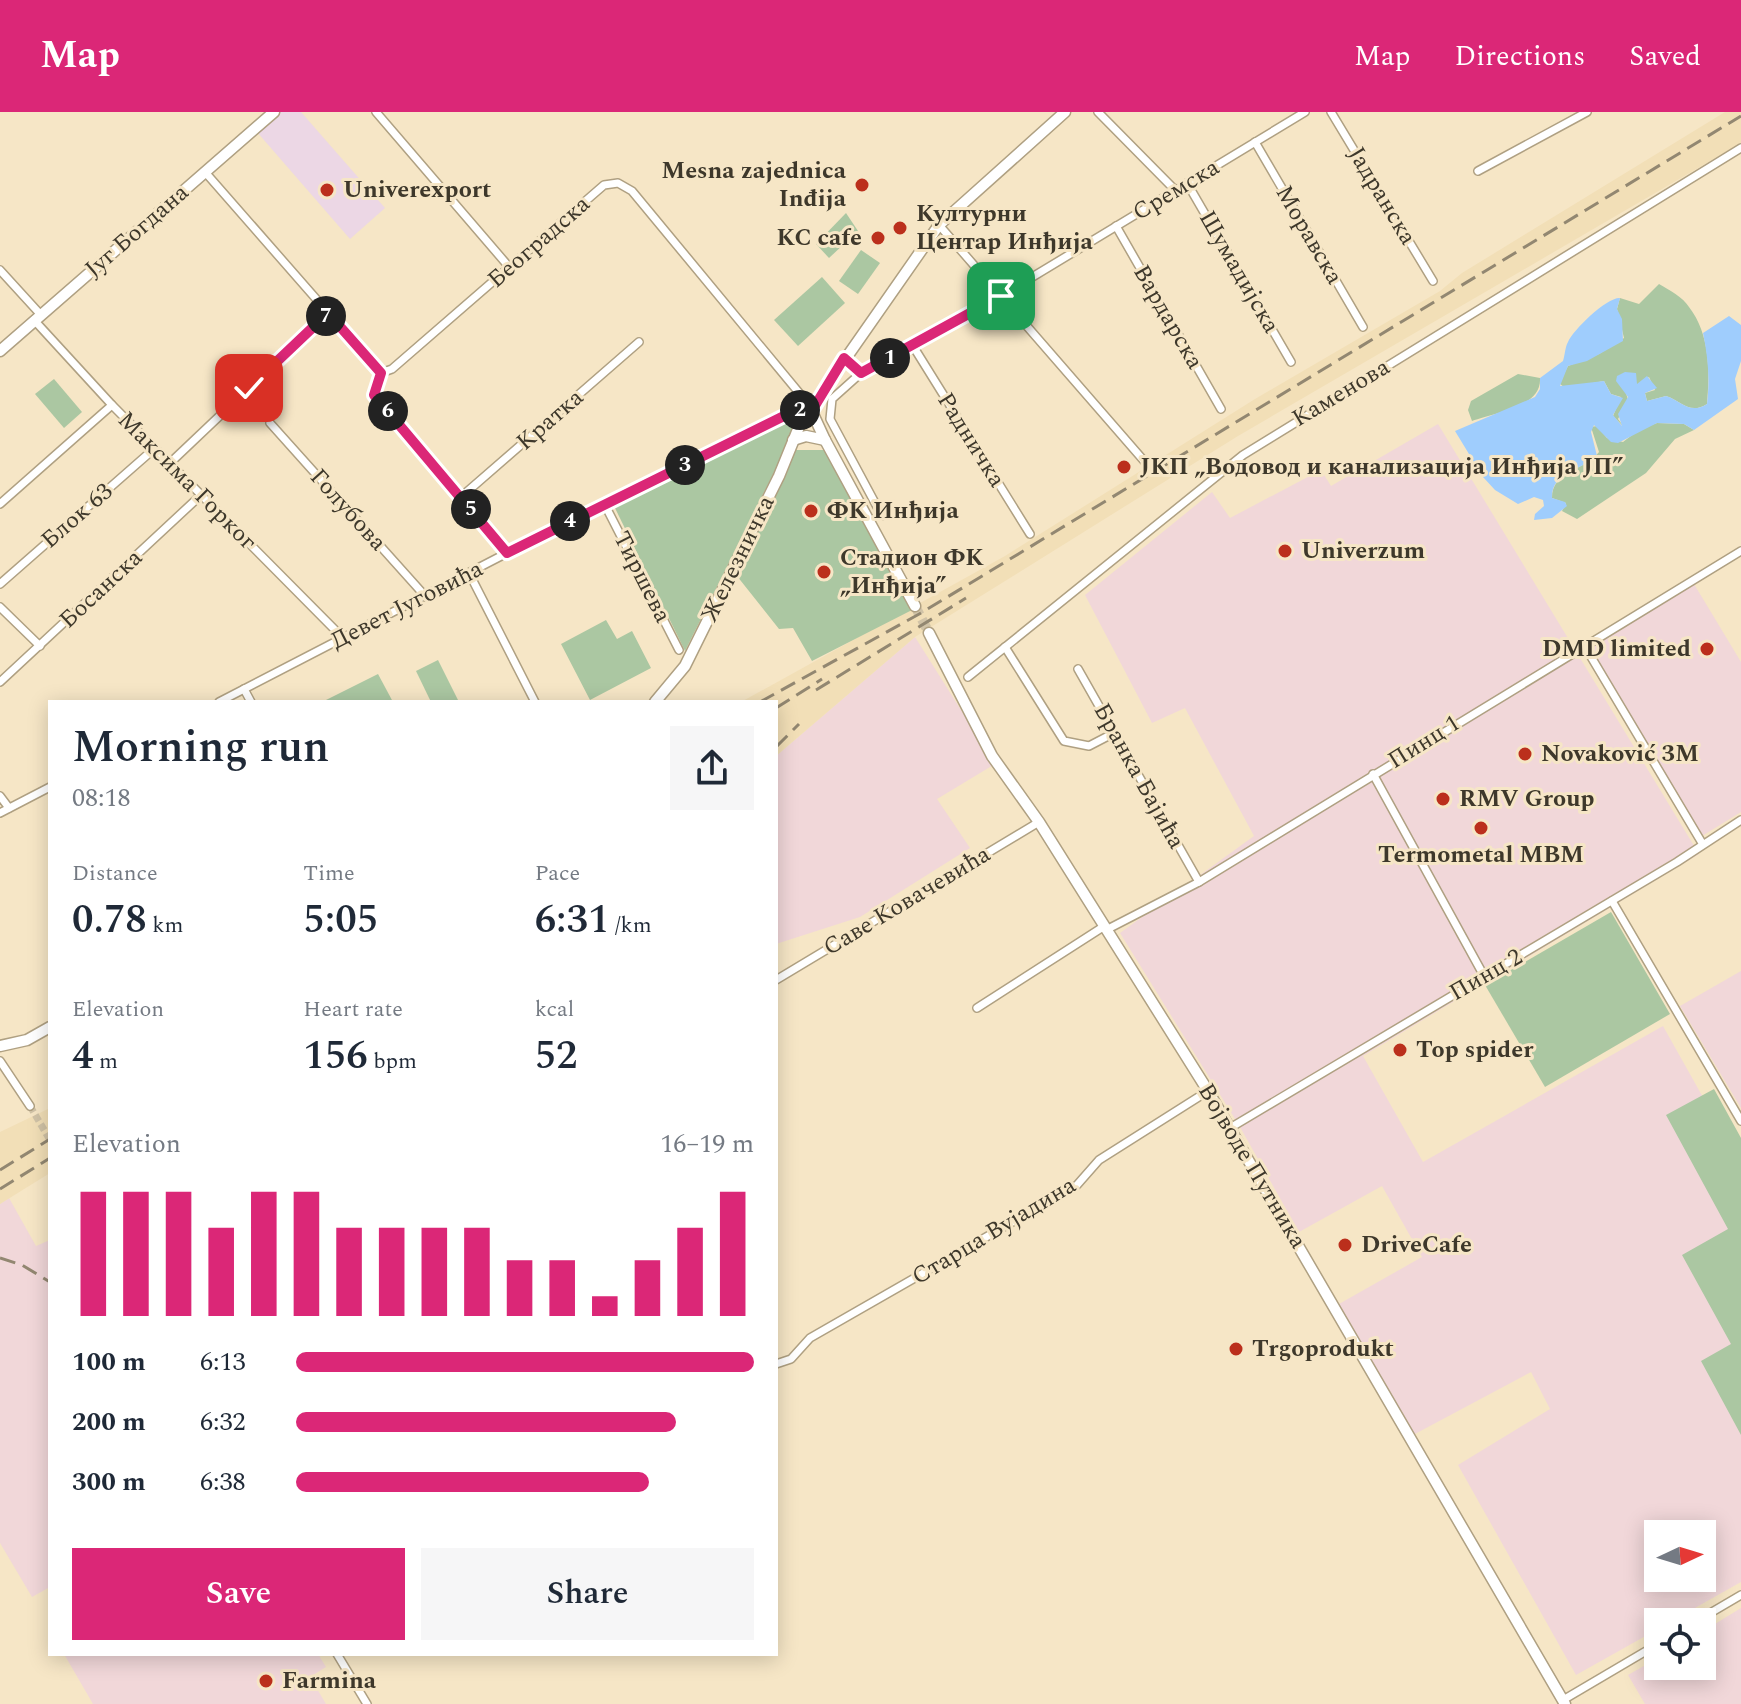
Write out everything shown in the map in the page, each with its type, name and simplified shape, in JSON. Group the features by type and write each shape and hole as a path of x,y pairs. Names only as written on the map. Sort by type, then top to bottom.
{"main road":[{"name":"Југ Богдана","path":"0,351 274,112"},
{"name":"Железничка","path":"657,700 685,666 801,422 813,409 844,358 939,225 1065,112"},
{"path":"813,409 825,440 915,606"},
{"path":"793,440 806,436 825,440"},
{"name":"Војводе Путника","path":"929,633 992,756 1039,822 1208,1091 1564,1702"},
{"path":"0,1046 27,1040 48,1028"}],"street":[{"path":"376,112 510,268"},
{"path":"1098,112 1175,190"},
{"name":"Сремска","path":"882,516 834,428 828,411 837,391 861,373 1001,296 1305,112"},
{"name":"Јадранска","path":"1331,112 1433,281"},
{"path":"1478,171 1587,112"},
{"name":"Моравска","path":"1255,142 1363,327"},
{"name":"Каменова","path":"968,677 1243,455 1556,265 1741,148"},
{"path":"205,172 381,373 374,395 507,553"},
{"name":"Шумадијска","path":"1187,183 1291,362"},
{"name":"Београдска","path":"381,373 392,369 604,185 625,186 685,252 813,409"},
{"path":"939,225 1145,462"},
{"name":"Вардарска","path":"1116,226 1221,409"},
{"name":"Максима Горког","path":"0,270 112,405 343,638"},
{"path":"170,463 328,313"},
{"name":"Кратка","path":"461,497 639,342"},
{"name":"Радничка","path":"913,346 1030,534"},
{"path":"844,358 861,373"},
{"path":"0,504 112,405"},
{"name":"Девет Југовића","path":"223,700 507,553 794,411 813,409"},
{"name":"Голубова","path":"270,423 426,597"},
{"name":"Блок 63","path":"0,584 155,448"},
{"name":"Босанска","path":"0,682 201,495"},
{"name":"Тиршева","path":"605,505 679,650"},
{"name":"Пинц 1","path":"977,1008 1104,929 1199,882 1741,551"},
{"path":"469,573 534,700"},
{"path":"0,607 40,646"},
{"path":"1584,645 1702,843"},
{"path":"1005,647 1064,741 1089,746 1114,733"},
{"name":"Бранка Бајића","path":"1078,669 1199,882"},
{"path":"244,689 250,700"},
{"path":"1373,774 1484,976"},
{"path":"0,813 48,788"},
{"path":"0,796 9,808"},
{"name":"Пинц 2","path":"1230,1128 1612,901 1741,820"},
{"name":"Саве Ковачевића","path":"778,979 1039,822"},
{"path":"1612,901 1741,1121"},
{"path":"0,1061 30,1106"},
{"name":"Старца Вујадина","path":"778,1363 791,1359 810,1338 1077,1185 1099,1160 1208,1091"},
{"path":"1716,1610 1741,1595"},
{"path":"1564,1702 1644,1653"},
{"path":"338,1656 367,1704"}],"shaded area":[{"path":"279,112 301,112 385,208 350,239 257,132"},
{"path":"1725,112 1741,112 1741,143 1238,436 915,637 778,754 778,700 745,700 1005,556 1255,399 1440,291 1462,273"},
{"path":"1438,424 1699,854 1363,1056 1423,1162 1663,1026 1741,1165 1741,1582 1695,1608 1644,1608 1644,1637 1576,1675 1458,1465 1550,1409 1531,1372 1413,1435 1339,1304 1422,1257 1382,1186 1299,1232 1240,1127 1120,933 1254,836 1185,708 1152,723 1085,595 1212,492 1230,518 1321,470 1331,486"},
{"path":"1694,584 1741,662 1741,812 1702,836 1586,650"},
{"path":"915,637 995,764 937,799 970,848 860,917 778,943 778,754"},
{"path":"1741,971 1741,1108 1680,1006"},
{"path":"48,1109 48,1174 0,1204 0,1132"},
{"path":"9,1198 36,1246 48,1241 48,1588 32,1597 0,1543 0,1204"},
{"path":"1741,1608 1741,1704 1645,1704 1628,1675 1644,1666 1644,1680 1716,1680 1716,1623"},
{"path":"65,1656 319,1656 326,1667 310,1677 326,1704 93,1704"}],"green space":[{"path":"846,213 858,231 829,258 816,244"},
{"path":"861,250 880,263 858,294 839,281"},
{"path":"822,277 845,303 798,346 774,320"},
{"path":"1659,284 1686,303 1701,329 1708,366 1707,404 1690,408 1666,396 1647,401 1645,393 1655,390 1649,377 1626,393 1628,400 1618,419 1624,427 1613,416 1621,397 1611,394 1604,381 1565,388 1559,383 1568,366 1599,354 1624,338 1617,309 1620,298 1639,304"},
{"path":"1518,374 1540,378 1539,388 1533,396 1515,408 1472,421 1468,410 1471,401"},
{"path":"54,379 82,412 64,428 35,394"},
{"path":"803,414 685,651 614,506"},
{"path":"1657,423 1684,424 1694,430 1675,439 1646,473 1577,519 1562,511 1566,503 1552,498 1557,482 1599,452 1591,427 1597,426 1607,438 1623,442 1640,429"},
{"name":"ФК Инђија","path":"793,450 826,450 912,610 812,661 793,628 779,629 733,571"},
{"path":"606,620 617,639 632,631 651,668 590,700 561,644"},
{"path":"438,660 458,700 430,700 416,671"},
{"path":"378,674 392,700 326,700"},
{"path":"1611,912 1670,1014 1545,1087 1485,985"},
{"path":"1714,1089 1741,1138 1741,1435 1701,1361 1731,1344 1682,1255 1728,1229 1666,1115"}],"water":[{"path":"1620,298 1617,309 1622,319 1623,341 1587,361 1568,366 1560,386 1604,381 1611,394 1623,398 1613,415 1622,426 1618,414 1628,397 1616,381 1617,376 1625,372 1636,373 1637,384 1647,376 1657,388 1645,393 1647,401 1666,396 1690,408 1701,407 1707,404 1708,386 1703,333 1729,316 1741,325 1741,361 1735,379 1738,399 1694,430 1684,424 1657,423 1618,443 1611,442 1594,425 1591,432 1597,456 1568,472 1553,489 1552,498 1565,502 1567,506 1552,518 1534,520 1535,514 1544,506 1543,500 1534,497 1518,504 1495,490 1483,477 1455,431 1535,397 1540,389 1540,378 1563,361 1567,344 1576,330 1599,308"}],"tunnel":[{"path":"915,606 929,633"},
{"path":"30,1106 48,1137"}],"railway":[{"path":"764,700 921,613 1741,116"},
{"path":"816,690 966,598"},
{"path":"778,707 822,679"},
{"path":"778,745 799,724"},
{"path":"0,1170 48,1140"},
{"path":"0,1189 48,1159"},
{"path":"0,1258 22,1265 48,1281"}],"place":[{"name":"Mesna zajednica Inđija","path":"862,185"},
{"name":"Univerexport","path":"327,190"},
{"name":"Културни Центар Инђија","path":"900,228"},
{"name":"KC cafe","path":"878,238"},
{"name":"ЈКП „Водовод и канализација Инђија ЈП”","path":"1124,467"},
{"name":"ФК Инђија","path":"811,511"},
{"name":"Univerzum","path":"1285,551"},
{"name":"Стадион ФК „Инђија”","path":"824,572"},
{"name":"DMD limited","path":"1707,649"},
{"name":"Novaković 3M","path":"1525,754"},
{"name":"RMV Group","path":"1443,799"},
{"name":"Termometal MBM","path":"1481,828"},
{"name":"Top spider","path":"1400,1050"},
{"name":"DriveCafe","path":"1345,1245"},
{"name":"Trgoprodukt","path":"1236,1349"},
{"name":"Farmina","path":"266,1681"}],"route":[{"path":"249,388 328,313 381,373 374,395 507,553 794,411 813,409 815,400 844,358 861,373 1001,296"}]}
